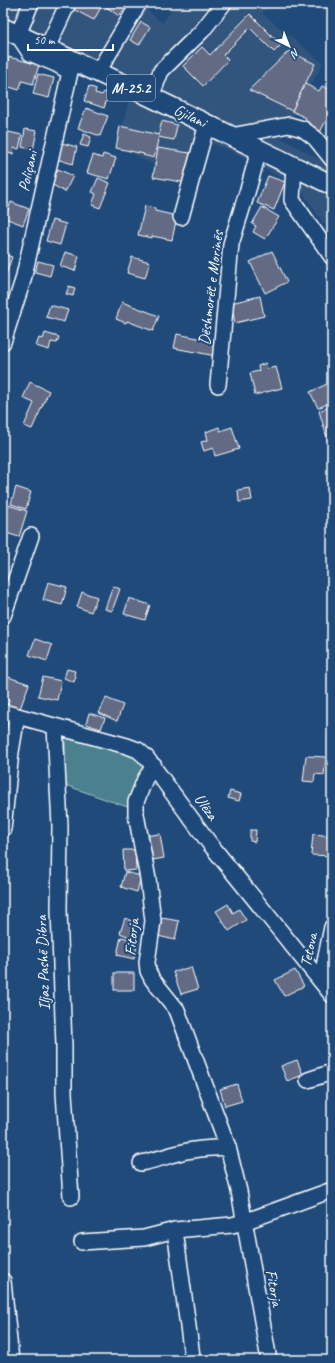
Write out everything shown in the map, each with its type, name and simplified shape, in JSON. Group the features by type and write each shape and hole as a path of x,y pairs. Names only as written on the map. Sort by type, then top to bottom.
{"main road":[{"name":"Gjilani","path":"10,31 151,97 332,185"}],"street":[{"path":"10,31 31,3"},
{"path":"47,48 68,3"},
{"path":"98,72 139,3"},
{"path":"151,97 161,71 202,31 224,3"},
{"name":"Poliçani","path":"3,342 23,280 70,72 56,64 30,53 10,31"},
{"path":"181,217 207,124"},
{"path":"231,136 289,125 303,129 315,138 332,159"},
{"name":"Dëshmorët e Morinës","path":"218,385 231,244 259,150"},
{"path":"294,166 292,200 332,257"},
{"path":"3,616 31,536"},
{"path":"3,829 11,752 10,714"},
{"name":"Ulëza","path":"10,714 138,750 154,766 210,844 332,995"},
{"name":"Iljaz Pashë Dibra","path":"55,727 60,826 59,910 64,1046 64,1094 71,1197"},
{"name":"Fitorja","path":"154,766 145,779 136,802 136,814 148,879 153,921 147,962 148,971 152,979 177,1010 228,1147 239,1191 269,1360"},
{"name":"Tetova","path":"321,981 332,927"},
{"path":"308,1080 332,1072"},
{"path":"141,1163 202,1148 228,1147"},
{"path":"82,1242 144,1238 175,1230 232,1225 332,1190"},
{"path":"175,1230 192,1356"},
{"path":"3,1281 11,1360"}],"shaded area":[{"path":"3,3 140,3 162,23 177,3 271,3 262,13 323,63 281,138 332,166 332,227 323,223 300,188 231,151 208,142 197,178 160,169 118,145 130,94 3,38"}],"green space":[{"path":"65,733 143,758 146,773 133,809 65,785"}],"building":[{"path":"73,3 103,3 94,20 71,8"},
{"path":"106,3 128,3 119,16 105,6"},
{"path":"250,14 281,45 274,52 250,28 223,55 228,60 203,86 183,66 202,47 210,55"},
{"path":"141,22 150,27 139,45 130,40"},
{"path":"289,51 315,64 292,111 249,90"},
{"path":"9,57 39,65 33,84 22,81 19,90 3,85 3,78"},
{"path":"38,74 54,78 49,98 33,94"},
{"path":"305,84 319,91 322,86 332,91 332,109 315,142 298,133 306,118 292,111"},
{"path":"89,86 96,89 95,93 102,95 104,92 109,93 104,108 84,101"},
{"path":"86,108 108,116 100,136 78,128"},
{"path":"162,121 177,125 174,140 158,137"},
{"path":"120,126 159,135 154,158 143,155 144,154 116,148"},
{"path":"25,129 37,131 33,150 22,147"},
{"path":"4,131 22,135 19,149 14,148 13,154 3,152"},
{"path":"84,134 91,137 88,147 80,145"},
{"path":"58,142 77,147 73,164 53,158"},
{"path":"158,148 196,154 187,183 153,177"},
{"path":"103,154 116,158 109,179 87,173 93,155 102,158"},
{"path":"58,169 73,176 65,192 51,184"},
{"path":"268,176 285,182 274,210 257,203"},
{"path":"98,178 110,183 100,208 92,205 96,194 92,192"},
{"path":"11,202 29,209 23,225 5,218"},
{"path":"145,206 155,208 155,211 177,216 172,240 138,235"},
{"path":"262,207 279,217 265,239 253,232 256,226 252,224"},
{"path":"52,220 66,224 60,245 46,241"},
{"path":"272,251 287,282 265,293 250,262"},
{"path":"65,252 79,256 75,271 60,266"},
{"path":"3,254 12,257 6,274 3,273"},
{"path":"132,257 150,262 145,278 127,273"},
{"path":"38,261 53,265 50,276 35,272"},
{"path":"69,286 75,288 73,296 66,294"},
{"path":"260,296 264,316 235,323 231,303"},
{"path":"122,302 159,316 153,331 127,321 126,323 116,319"},
{"path":"50,305 68,310 64,322 46,317"},
{"path":"45,333 59,337 57,343 51,342 49,350 36,346 39,338 43,339"},
{"path":"177,334 218,342 216,356 174,348"},
{"path":"266,363 267,369 276,367 282,388 255,395 250,373 259,371 258,366"},
{"path":"30,382 49,391 32,429 24,426 34,403 23,398"},
{"path":"327,384 332,395 332,402 318,408 310,392"},
{"path":"332,406 332,450 331,451 319,411"},
{"path":"219,427 220,431 232,427 239,449 215,456 213,448 204,451 201,442 208,440 206,432"},
{"path":"16,487 31,492 26,509 11,504"},
{"path":"250,488 252,500 239,502 238,490"},
{"path":"8,505 27,511 19,537 3,532 3,521"},
{"path":"48,582 67,587 62,605 43,600"},
{"path":"113,586 120,589 112,611 105,609"},
{"path":"82,592 97,597 91,612 77,607"},
{"path":"129,598 150,605 145,620 124,614"},
{"path":"35,639 52,645 47,661 29,655"},
{"path":"67,669 75,671 74,675 76,676 74,682 64,678"},
{"path":"5,676 29,684 20,709 7,705 9,700 3,698 3,683"},
{"path":"43,677 61,681 57,700 38,696"},
{"path":"106,698 123,705 117,721 99,713"},
{"path":"89,713 105,718 101,729 86,724"},
{"path":"306,756 326,757 324,775 315,774 314,782 303,781"},
{"path":"230,791 241,794 239,801 228,798"},
{"path":"250,830 256,830 255,842 250,841"},
{"path":"160,834 164,858 147,861 143,836"},
{"path":"313,834 332,836 332,856 311,855"},
{"path":"123,850 135,850 136,870 124,871"},
{"path":"125,872 141,876 137,892 121,887"},
{"path":"228,904 233,913 239,909 246,920 229,931 216,911"},
{"path":"125,918 138,923 132,938 120,933"},
{"path":"162,918 179,921 175,940 158,936"},
{"path":"121,937 138,941 134,959 117,955"},
{"path":"191,967 198,989 181,994 173,972"},
{"path":"295,970 304,986 284,996 275,980"},
{"path":"114,973 134,973 134,990 114,990"},
{"path":"297,1060 303,1075 287,1081 281,1066"},
{"path":"237,1084 242,1101 225,1106 220,1089"}]}
